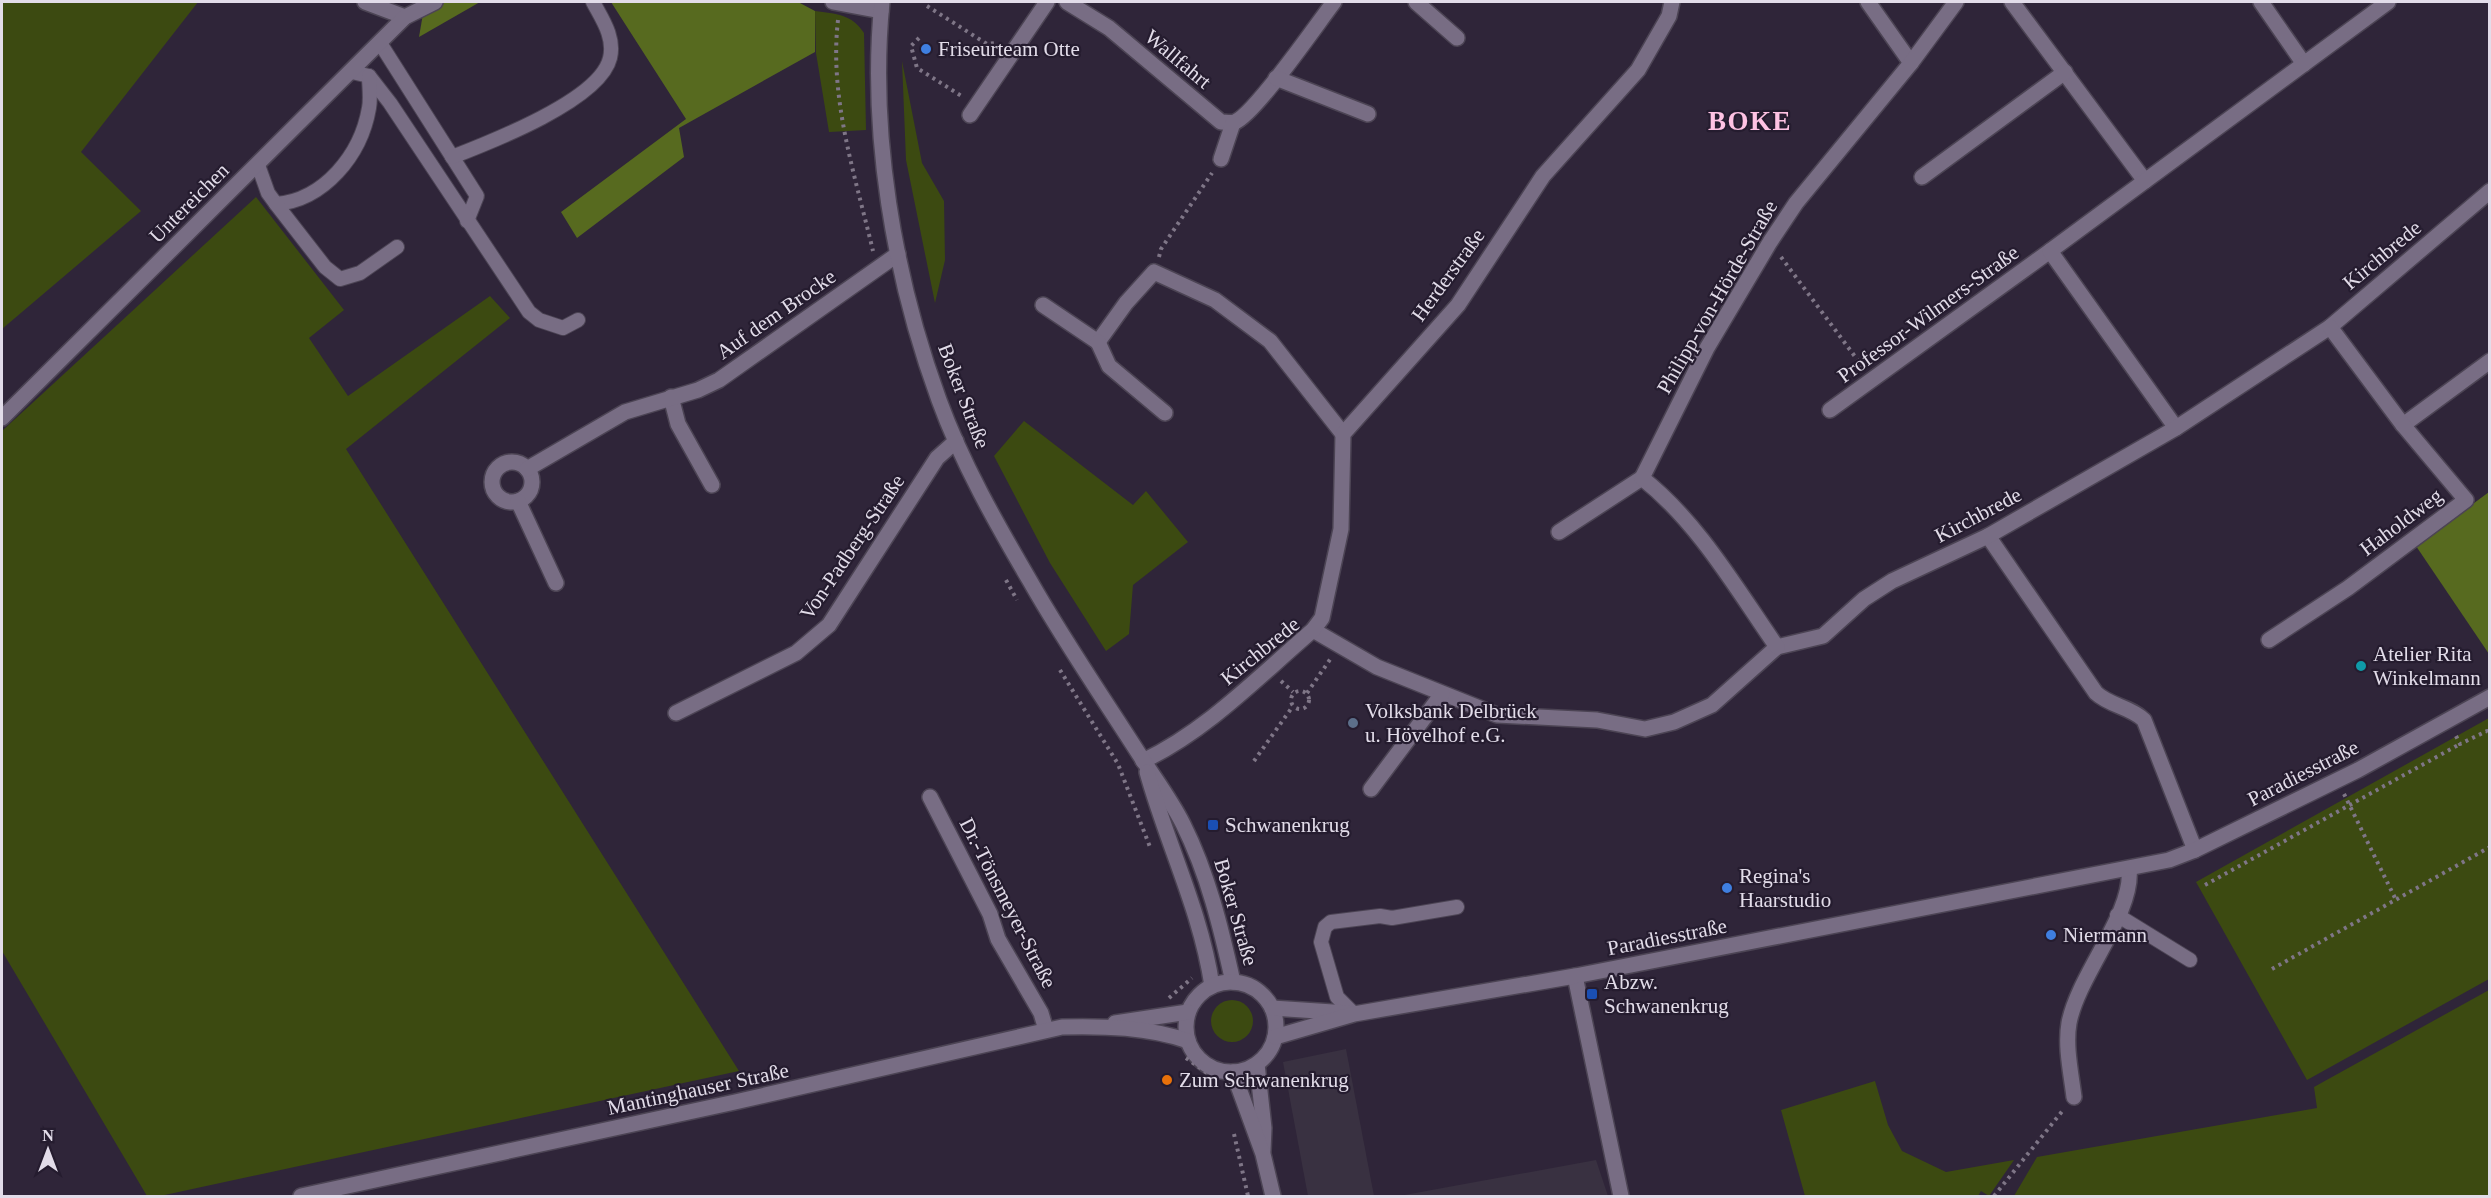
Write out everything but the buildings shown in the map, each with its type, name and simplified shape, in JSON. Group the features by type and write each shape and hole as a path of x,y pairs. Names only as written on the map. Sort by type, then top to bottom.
{"street":[{"path":"365,2 405,17"},
{"name":"Untereichen","path":"2,418 405,17 435,2"},
{"path":"833,2 881,6"},
{"path":"973,110 1047,2"},
{"name":"Wallfahrt","path":"1067,2 1109,28 1221,122 1233,123"},
{"path":"1221,159 1233,123 1244,116 1276,78 1334,2"},
{"path":"1416,2 1457,38"},
{"name":"Herderstraße","path":"1343,434 1458,305 1542,176 1638,70 1669,16 1672,2"},
{"path":"1868,2 1911,63"},
{"name":"Philipp-von-Hörde-Straße","path":"1642,478 1707,348 1770,242 1796,203 1911,63 1956,2"},
{"path":"2012,2 2145,181"},
{"path":"2261,2 2304,64"},
{"name":"Professor-Wilmers-Straße","path":"1830,410 1873,381 2388,2"},
{"name":"Boker Straße","path":"881,6 880,130 898,254 922,349 956,441 1030,581 1143,761 1162,786 1198,856 1216,910 1233,982"},
{"path":"1922,177 2065,72"},
{"path":"1276,78 1368,114"},
{"name":"Kirchbrede","path":"1143,761 1168,749 1204,724 1313,630 1377,667 1497,715 1597,720 1645,729 1674,722 1712,705 1777,646 1823,636 1864,599 1892,581 1988,536 2176,428 2330,327 2490,190"},
{"name":"Professor-Wilmers-Straße","path":"2050,251 2176,428"},
{"name":"Auf dem Brocke","path":"527,469 625,412 698,390 719,380 898,254"},
{"path":"1098,342 1126,303 1154,272 1215,300 1270,341 1343,434 1341,529 1322,618 1313,630"},
{"path":"1043,305 1098,342 1109,366 1165,413"},
{"name":"Haholdweg","path":"2269,640 2349,588 2466,500 2403,425 2330,327"},
{"path":"2403,425 2490,361"},
{"path":"671,397 678,424 712,485"},
{"name":"Von-Padberg-Straße","path":"676,713 796,653 814,640 829,624 937,458 956,441"},
{"path":"512,462 527,469 531,478 531,488 526,496 518,501 501,499 492,485 492,477 504,464 512,462"},
{"path":"1559,532 1642,478 1669,499 1686,520 1777,646"},
{"path":"518,501 556,583"},
{"path":"1988,536 2096,693 2105,700 2139,715 2144,720 2196,850"},
{"path":"1371,789 1442,694"},
{"name":"Paradiesstraße","path":"1275,1037 1354,1014 1575,976 2129,869 2196,850 2337,780 2490,697"},
{"name":"Boker Straße","path":"1143,761 1162,825 1205,944 1212,986"},
{"name":"Dr.-Tönsmeyer-Straße","path":"930,797 990,914 998,939 1041,1013 1046,1030"},
{"path":"2074,1097 2069,1023 2087,976 2117,915 2130,880 2129,869"},
{"path":"1575,976 1621,1197"},
{"path":"1233,982 1249,986 1263,994 1272,1008 1276,1022 1275,1037 1269,1052 1257,1064 1233,1072 1218,1070 1205,1064 1195,1054 1188,1041 1186,1026 1188,1012 1202,993 1212,986 1233,982"},
{"name":"Paradiesstraße","path":"1272,1008 1354,1014"},
{"name":"Mantinghauser Straße","path":"301,1197 735,1102 1046,1030 1103,1026 1167,1013 1188,1012"},
{"name":"Mantinghauser Straße","path":"1103,1026 1169,1034 1188,1041"},
{"path":"1257,1064 1264,1128 1263,1154"},
{"path":"1233,1072 1263,1154 1273,1197"}],"lane":[{"path":"452,157 549,114 600,80 610,58 610,36 593,2"},
{"path":"380,43 477,196 467,220"},
{"path":"352,72 369,76 529,312 538,320 563,328 578,320"},
{"path":"276,204 294,202 321,188 348,161 359,142 369,108 369,76"},
{"path":"258,165 268,193 325,267 340,279 360,273 397,247"},
{"path":"1354,1014 1337,997 1321,942 1325,927 1331,922 1380,916 1392,918 1457,908"},
{"path":"2117,915 2190,960"}],"path":[{"path":"927,6 987,44 995,43 1012,53"},
{"path":"919,38 911,46 917,68 973,110"},
{"path":"1154,272 1161,249 1221,159"},
{"path":"1770,242 1873,381"},
{"path":"1293,706 1302,709 1307,706 1309,702 1307,693 1340,645"},
{"path":"1254,761 1293,706 1291,697 1293,692 1303,690 1307,693"},
{"path":"2447,721 2460,744"},
{"path":"2205,885 2460,744 2487,731 2490,737"},
{"path":"2337,780 2396,900"},
{"path":"2272,969 2490,847"},
{"path":"1994,1197 2074,1097"}],"shaded area":[{"path":"1346,1049 1374,1196 1308,1196 1283,1062"},
{"path":"1596,1160 1608,1196 1399,1196"}],"green space":[{"path":"2,2 198,2 81,152 141,211 2,329"},
{"path":"425,2 480,2 419,37"},
{"path":"611,2 798,2 815,11 815,52 679,128 684,157 577,238 561,212 686,119"},
{"path":"815,11 849,18 864,33 866,130 829,132 816,53"},
{"path":"902,61 922,163 944,201 945,260 935,303 906,160"},
{"path":"256,197 344,310 309,338 348,396 490,296 510,318 346,449 739,1071 160,1196 147,1196 2,951 2,431"},
{"path":"1024,421 1133,505 1146,491 1188,542 1133,585 1129,634 1106,651 1050,563 994,456"},
{"path":"2489,492 2489,654 2416,546"},
{"path":"2489,718 2489,979 2307,1080 2196,882"},
{"path":"2489,990 2489,1196 2014,1196 2037,1157 2317,1108 2314,1087"},
{"path":"1232,1000 1240,1001 1247,1006 1252,1013 1252,1029 1247,1036 1240,1041 1232,1042 1224,1041 1217,1036 1212,1029 1211,1021 1212,1013 1217,1006 1224,1001"},
{"path":"1875,1081 1888,1125 1902,1151 1946,1172 2014,1160 1989,1196 1981,1191 1978,1196 1805,1196 1781,1110"}],"place":[{"name":"Friseurteam Otte","path":"926,49"},
{"name":"Atelier Rita Winkelmann","path":"2361,666"},
{"name":"Volksbank Delbrück u. Hövelhof e.G.","path":"1353,723"},
{"name":"Schwanenkrug","path":"1213,825"},
{"name":"Regina's Haarstudio","path":"1727,888"},
{"name":"Niermann","path":"2051,935"},
{"name":"Abzw. Schwanenkrug","path":"1592,994"},
{"name":"Zum Schwanenkrug","path":"1167,1080"}],"district":[{"name":"BOKE","path":"1750,121"}]}
